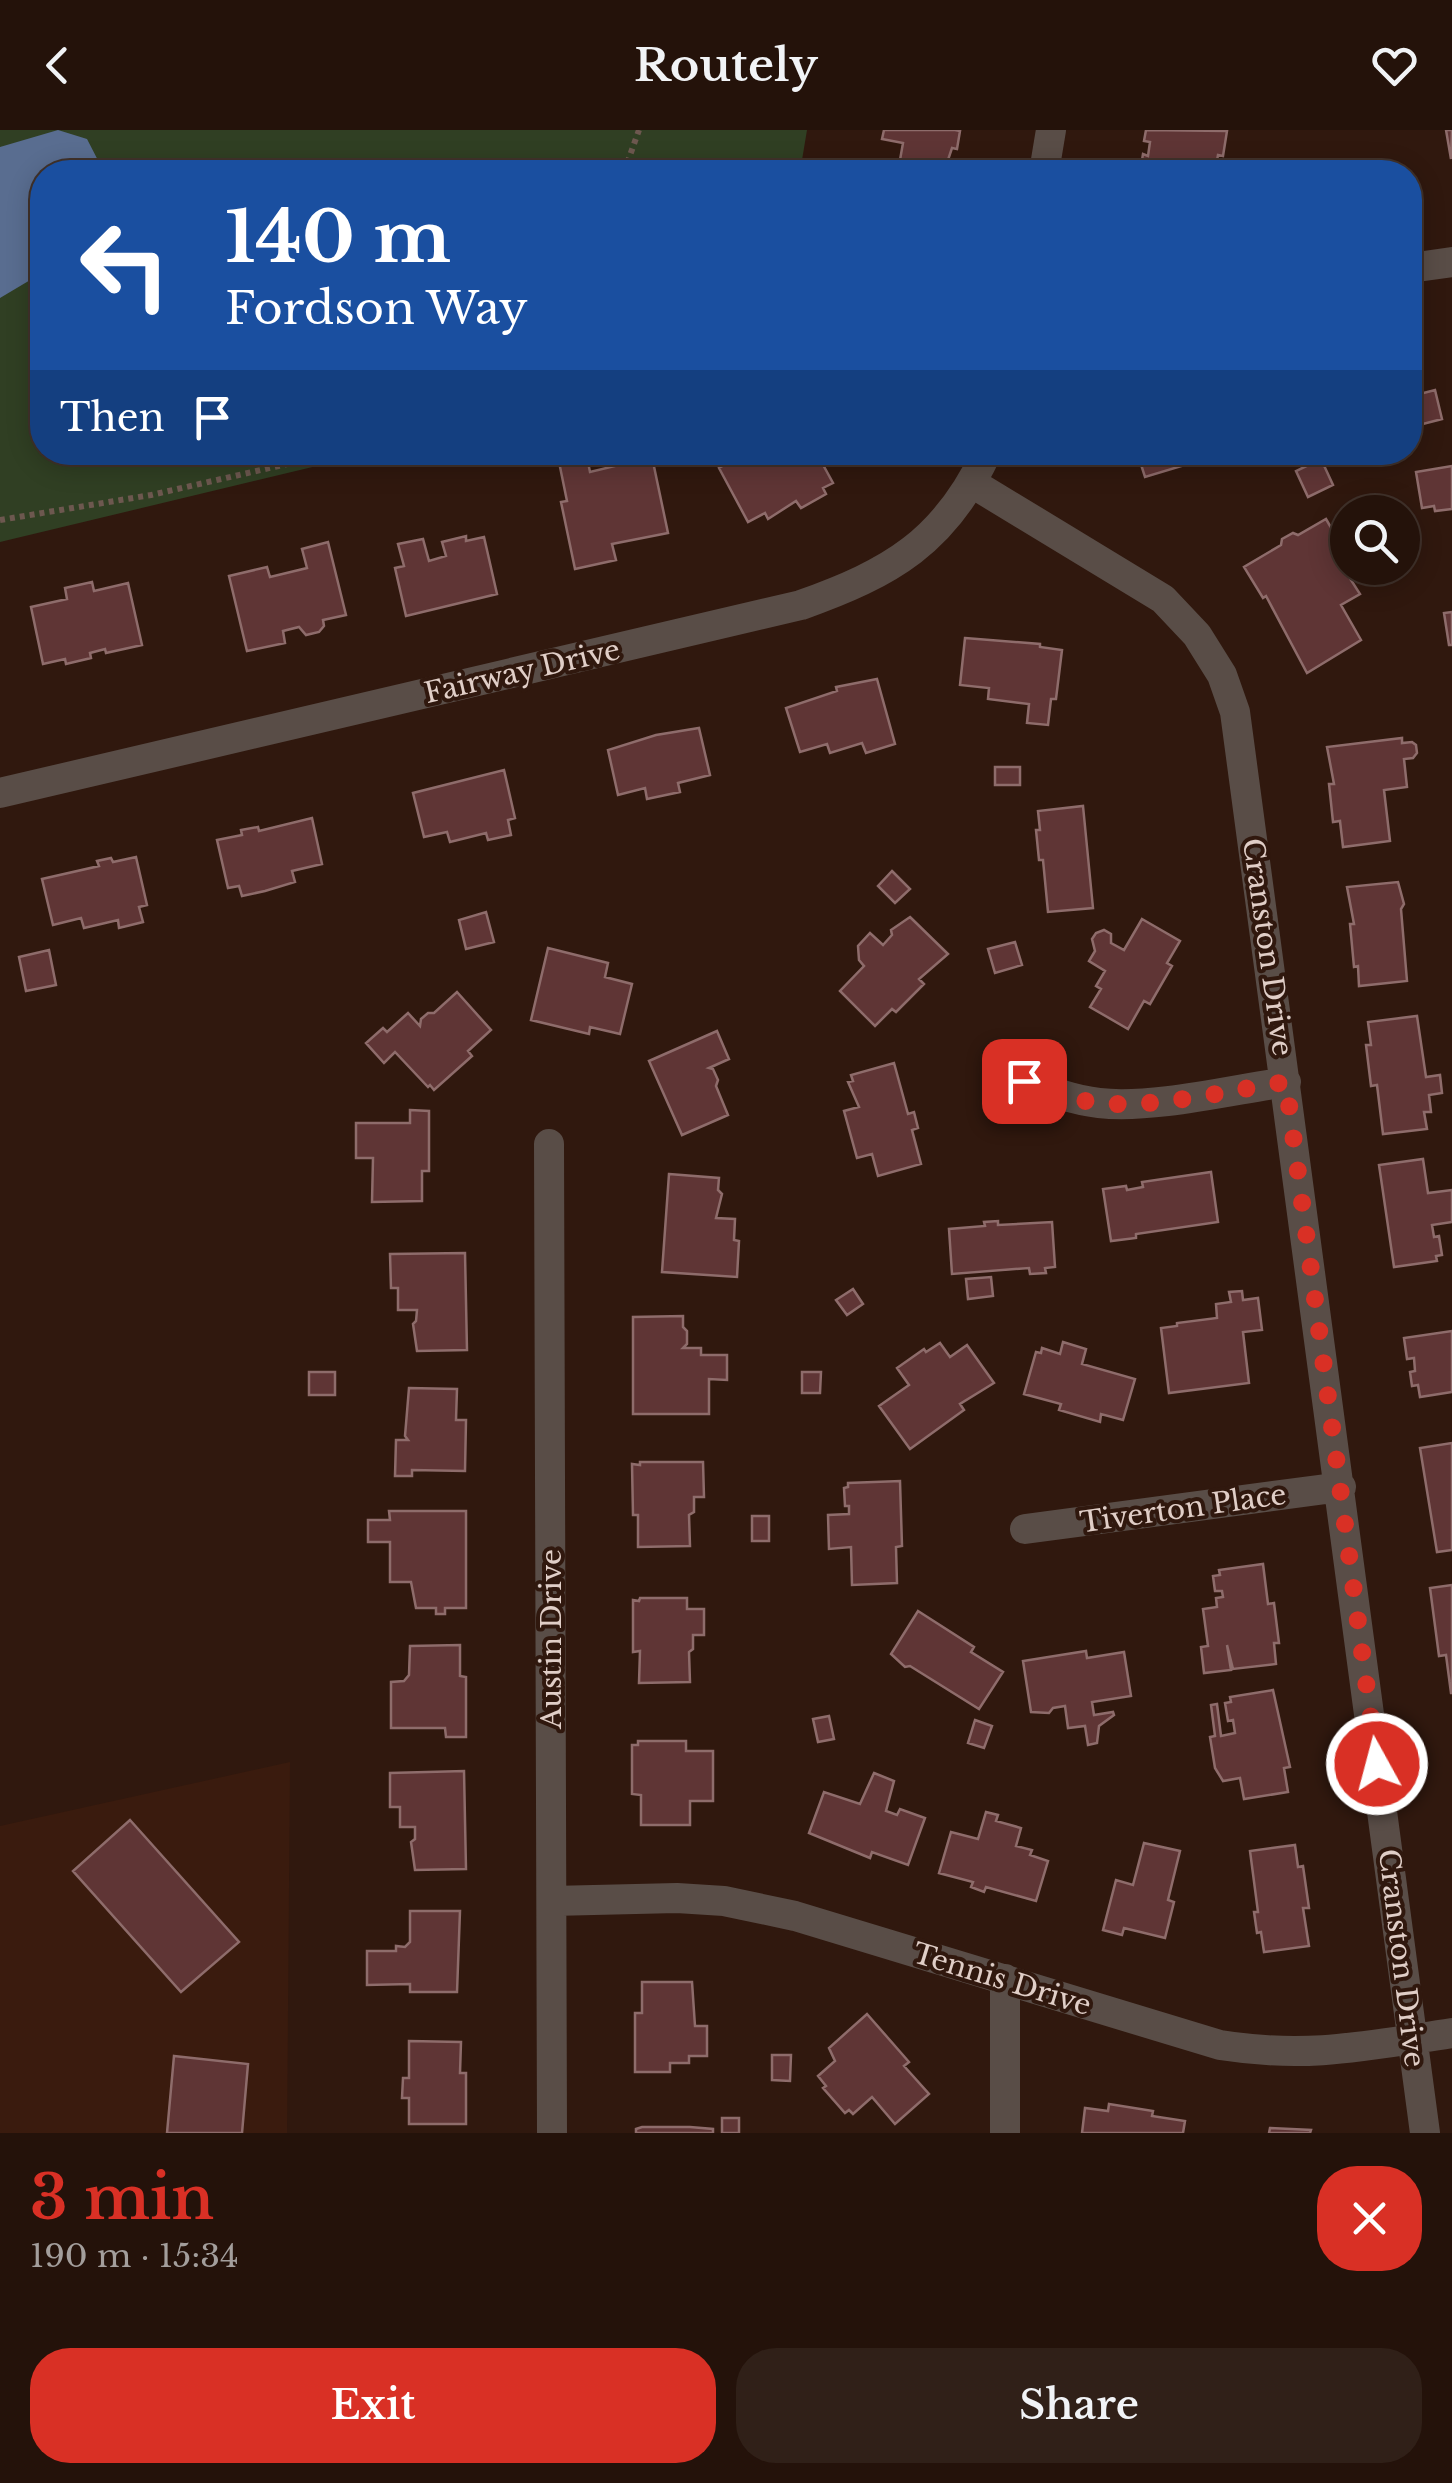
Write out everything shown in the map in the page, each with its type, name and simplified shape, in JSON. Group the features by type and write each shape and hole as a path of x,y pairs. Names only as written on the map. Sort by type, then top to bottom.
{"street":[{"path":"1046,160 1052,130"},
{"path":"1422,266 1452,262"},
{"name":"Fairway Drive","path":"0,793 801,605 852,587 920,544 956,509 981,465"},
{"name":"Cranston Drive","path":"972,483 1162,599 1198,634 1222,675 1235,712 1426,2133"},
{"path":"1024,1081 1059,1095 1102,1104 1149,1102 1286,1082"},
{"name":"Austin Drive","path":"550,1144 552,2133"},
{"name":"Tiverton Place","path":"1026,1529 1341,1487"},
{"name":"Tennis Drive","path":"552,1901 677,1898 724,1901 795,1916 1220,2045 1269,2053 1333,2052 1452,2033"},
{"path":"1005,1979 1005,2133"}],"path":[{"path":"628,160 639,130"},
{"path":"0,520 150,495 283,465"}],"shaded area":[{"path":"290,1762 287,2133 0,2133 0,1826"}],"green space":[{"path":"0,130 807,130 802,160 30,160 30,465 321,465 0,542"}],"water":[{"path":"58,130 87,139 98,160 30,160 30,280 0,298 0,147"}],"building":[{"path":"884,130 960,131 957,149 952,148 948,160 900,160 903,143 882,139"},
{"path":"1146,130 1227,131 1223,156 1218,155 1217,160 1142,160 1143,154 1148,156 1150,142 1144,141"},
{"path":"1446,130 1452,130 1451,159"},
{"path":"1435,390 1442,419 1422,424 1422,393"},
{"path":"560,465 589,465 590,472 619,465 654,465 668,533 612,544 616,560 575,569 561,502 567,501"},
{"path":"823,465 833,483 823,488 826,494 801,508 796,501 768,519 765,513 748,522 719,468"},
{"path":"1141,465 1185,465 1145,477"},
{"path":"1308,465 1324,465 1333,485 1308,497 1296,471"},
{"path":"1452,466 1452,509 1422,508 1416,472"},
{"path":"1326,519 1330,526 1330,585 1354,585 1360,594 1341,605 1361,640 1307,673 1266,596 1263,598 1244,567 1281,545 1282,539 1293,533 1298,535"},
{"path":"466,536 466,541 484,537 497,594 406,616 395,568 404,566 398,544 423,539 429,561 446,556 442,542"},
{"path":"328,542 346,615 323,620 319,632 306,635 299,627 283,631 285,643 247,651 229,576 267,567 270,577 307,568 302,549"},
{"path":"92,582 94,591 128,583 142,645 106,653 105,649 90,653 91,658 66,664 65,659 43,664 31,607 67,599 65,588"},
{"path":"1452,612 1452,645 1449,645 1444,613"},
{"path":"965,638 1040,644 1062,650 1056,699 1051,699 1048,725 1027,723 1029,704 988,699 989,688 960,685"},
{"path":"877,679 895,744 866,753 862,743 830,753 827,744 800,752 786,708 837,691 836,687"},
{"path":"699,728 710,775 678,783 680,792 647,799 645,788 618,795 608,750 656,735"},
{"path":"1402,738 1402,743 1416,745 1417,753 1404,759 1407,787 1384,790 1390,841 1343,847 1340,821 1333,822 1329,784 1334,784 1327,747"},
{"path":"995,767 1020,767 1020,785 995,785"},
{"path":"504,770 515,818 508,820 511,835 488,840 486,833 450,842 447,832 424,837 413,793"},
{"path":"1083,806 1093,908 1048,912 1036,830 1040,830 1038,811"},
{"path":"312,818 322,864 292,871 295,882 265,891 242,896 239,886 228,888 217,840 242,835 241,830 258,827 259,831"},
{"path":"136,857 147,905 139,907 143,922 119,928 118,920 84,928 81,918 53,925 42,879 99,866 97,861"},
{"path":"892,871 910,889 895,903 878,886"},
{"path":"1398,882 1404,904 1401,909 1407,981 1359,986 1347,887"},
{"path":"486,912 494,942 466,949 459,920"},
{"path":"910,917 948,954 919,979 924,984 896,1012 892,1009 875,1026 840,991 864,966 859,960 858,946 870,933 883,945 892,935 891,930"},
{"path":"1142,919 1180,941 1167,963 1172,966 1150,1004 1144,1001 1128,1029 1090,1007 1101,989 1096,986 1105,971 1089,961 1095,951 1092,939 1096,933 1104,930 1111,934 1111,943 1124,950"},
{"path":"1015,942 1022,965 995,973 988,949"},
{"path":"548,948 608,963 605,977 632,984 620,1034 590,1027 589,1034 531,1020"},
{"path":"49,950 56,985 26,991 19,957"},
{"path":"457,992 491,1030 468,1051 472,1056 434,1090 395,1052 384,1063 366,1043 383,1028 387,1032 408,1013 420,1026 421,1019"},
{"path":"1417,1016 1426,1077 1440,1075 1442,1093 1429,1095 1431,1112 1424,1112 1427,1129 1383,1134 1377,1085 1371,1086 1366,1045 1371,1045 1368,1022"},
{"path":"717,1031 729,1059 709,1068 718,1080 716,1086 728,1115 682,1135 649,1061"},
{"path":"894,1063 908,1114 914,1112 918,1128 912,1130 921,1164 878,1176 872,1154 857,1158 844,1111 859,1107 848,1082 853,1081 851,1075"},
{"path":"410,1110 429,1111 429,1171 422,1171 422,1201 372,1202 373,1158 356,1158 356,1123 410,1123"},
{"path":"1423,1159 1428,1193 1452,1190 1452,1222 1432,1225 1434,1237 1439,1236 1442,1255 1436,1256 1437,1261 1394,1267 1379,1165"},
{"path":"1211,1172 1218,1222 1111,1241 1103,1189 1126,1186 1127,1190 1143,1187 1142,1182"},
{"path":"669,1174 719,1178 718,1190 722,1194 716,1218 735,1219 734,1240 739,1241 737,1277 662,1272"},
{"path":"998,1221 998,1225 1052,1222 1055,1267 1045,1268 1046,1273 1030,1274 1029,1268 952,1274 949,1229"},
{"path":"465,1253 467,1350 417,1351 413,1324 417,1310 398,1310 398,1288 391,1288 390,1254"},
{"path":"991,1277 993,1296 968,1299 966,1279"},
{"path":"853,1289 863,1304 847,1315 836,1300"},
{"path":"1242,1291 1243,1300 1258,1298 1262,1330 1243,1332 1249,1383 1169,1393 1161,1328 1217,1318 1216,1304 1231,1302 1229,1292"},
{"path":"683,1316 687,1344 683,1348 701,1348 701,1355 727,1355 727,1380 709,1379 709,1414 633,1414 633,1317"},
{"path":"1452,1331 1452,1392 1420,1397 1418,1385 1412,1386 1414,1358 1407,1359 1404,1338"},
{"path":"1063,1342 1086,1349 1082,1364 1135,1379 1123,1420 1101,1414 1100,1422 1059,1410 1061,1404 1024,1394 1036,1352 1041,1353 1042,1348 1060,1354"},
{"path":"940,1343 950,1357 967,1345 994,1383 960,1404 964,1410 910,1449 879,1406 909,1385 897,1368"},
{"path":"309,1372 335,1372 335,1395 309,1395"},
{"path":"802,1372 821,1372 820,1393 802,1393"},
{"path":"409,1388 457,1389 456,1420 466,1420 465,1471 412,1470 412,1476 395,1476 396,1440 408,1440 405,1436"},
{"path":"1452,1443 1452,1550 1437,1552 1420,1448"},
{"path":"703,1462 704,1497 694,1497 694,1512 689,1515 690,1546 638,1547 632,1464"},
{"path":"900,1481 902,1546 896,1547 897,1583 852,1585 851,1547 829,1549 828,1515 849,1514 844,1488 848,1483"},
{"path":"389,1511 466,1511 466,1608 445,1608 445,1614 436,1614 436,1608 416,1608 411,1582 390,1582 390,1542 368,1542 368,1520 390,1520"},
{"path":"752,1516 769,1516 769,1541 752,1541"},
{"path":"1263,1564 1268,1604 1274,1603 1279,1643 1274,1643 1276,1664 1233,1669 1227,1645 1231,1670 1204,1673 1201,1647 1208,1646 1203,1609 1217,1607 1216,1598 1223,1597 1222,1591 1215,1591 1213,1576 1220,1575 1219,1570"},
{"path":"1452,1585 1451,1693 1446,1655 1439,1656 1430,1588"},
{"path":"687,1598 687,1609 704,1609 704,1635 693,1635 693,1649 689,1652 690,1682 639,1683 640,1651 633,1652 633,1600"},
{"path":"918,1611 974,1647 971,1652 1003,1672 979,1709 910,1666 905,1667 891,1654"},
{"path":"460,1645 460,1676 466,1677 466,1737 446,1737 445,1728 391,1728 391,1682 404,1681 409,1675 410,1646"},
{"path":"1086,1651 1087,1658 1124,1652 1131,1696 1092,1702 1094,1715 1114,1715 1099,1726 1097,1743 1088,1745 1085,1726 1068,1728 1065,1706 1049,1713 1031,1712 1023,1661"},
{"path":"1273,1690 1290,1767 1284,1768 1288,1792 1244,1799 1240,1778 1223,1781 1215,1768 1210,1737 1215,1736 1211,1705 1217,1704 1221,1736 1235,1733 1225,1703 1231,1702 1230,1697"},
{"path":"829,1716 834,1739 818,1742 813,1719"},
{"path":"975,1720 992,1726 984,1748 968,1743"},
{"path":"638,1741 686,1741 686,1751 713,1751 713,1801 690,1801 690,1825 641,1825 641,1795 632,1794 632,1745 638,1745"},
{"path":"464,1771 466,1869 415,1870 411,1842 415,1839 415,1827 400,1827 400,1807 390,1807 390,1773"},
{"path":"874,1773 894,1781 886,1811 897,1815 900,1809 925,1818 908,1865 872,1852 870,1858 809,1833 824,1792 860,1804"},
{"path":"986,1812 998,1815 996,1821 1021,1828 1016,1846 1032,1850 1030,1855 1048,1861 1036,1901 986,1887 984,1892 971,1887 973,1882 939,1873 951,1832 978,1839"},
{"path":"130,1820 239,1942 181,1992 73,1871"},
{"path":"1144,1843 1180,1851 1168,1900 1174,1902 1165,1938 1124,1928 1122,1935 1103,1930 1116,1880 1133,1885"},
{"path":"1295,1845 1298,1867 1303,1866 1309,1908 1303,1908 1309,1946 1264,1952 1254,1912 1258,1912 1250,1851"},
{"path":"410,1911 460,1911 457,1992 410,1992 410,1984 367,1985 367,1951 396,1951 396,1946 405,1947 410,1942"},
{"path":"642,1982 692,1982 695,2026 707,2026 707,2056 689,2056 689,2063 670,2063 670,2072 635,2072 635,2013 642,2013"},
{"path":"867,2014 909,2062 904,2066 929,2094 895,2124 872,2097 853,2114 849,2110 845,2113 823,2088 826,2086 818,2076 835,2061 829,2048"},
{"path":"409,2041 461,2042 460,2073 466,2073 466,2124 409,2124 409,2098 402,2098 403,2078 409,2078"},
{"path":"772,2055 791,2055 790,2081 772,2080"},
{"path":"174,2056 248,2064 242,2133 167,2133"},
{"path":"1109,2104 1185,2121 1183,2133 1082,2133 1085,2108 1108,2111"},
{"path":"722,2118 739,2118 739,2133 722,2133"},
{"path":"642,2127 690,2127 713,2129 713,2133 636,2133"},
{"path":"1270,2128 1311,2130 1269,2133"}],"route":[{"path":"1024,1081 1059,1095 1102,1104 1149,1102 1286,1082 1377,1764"}]}
